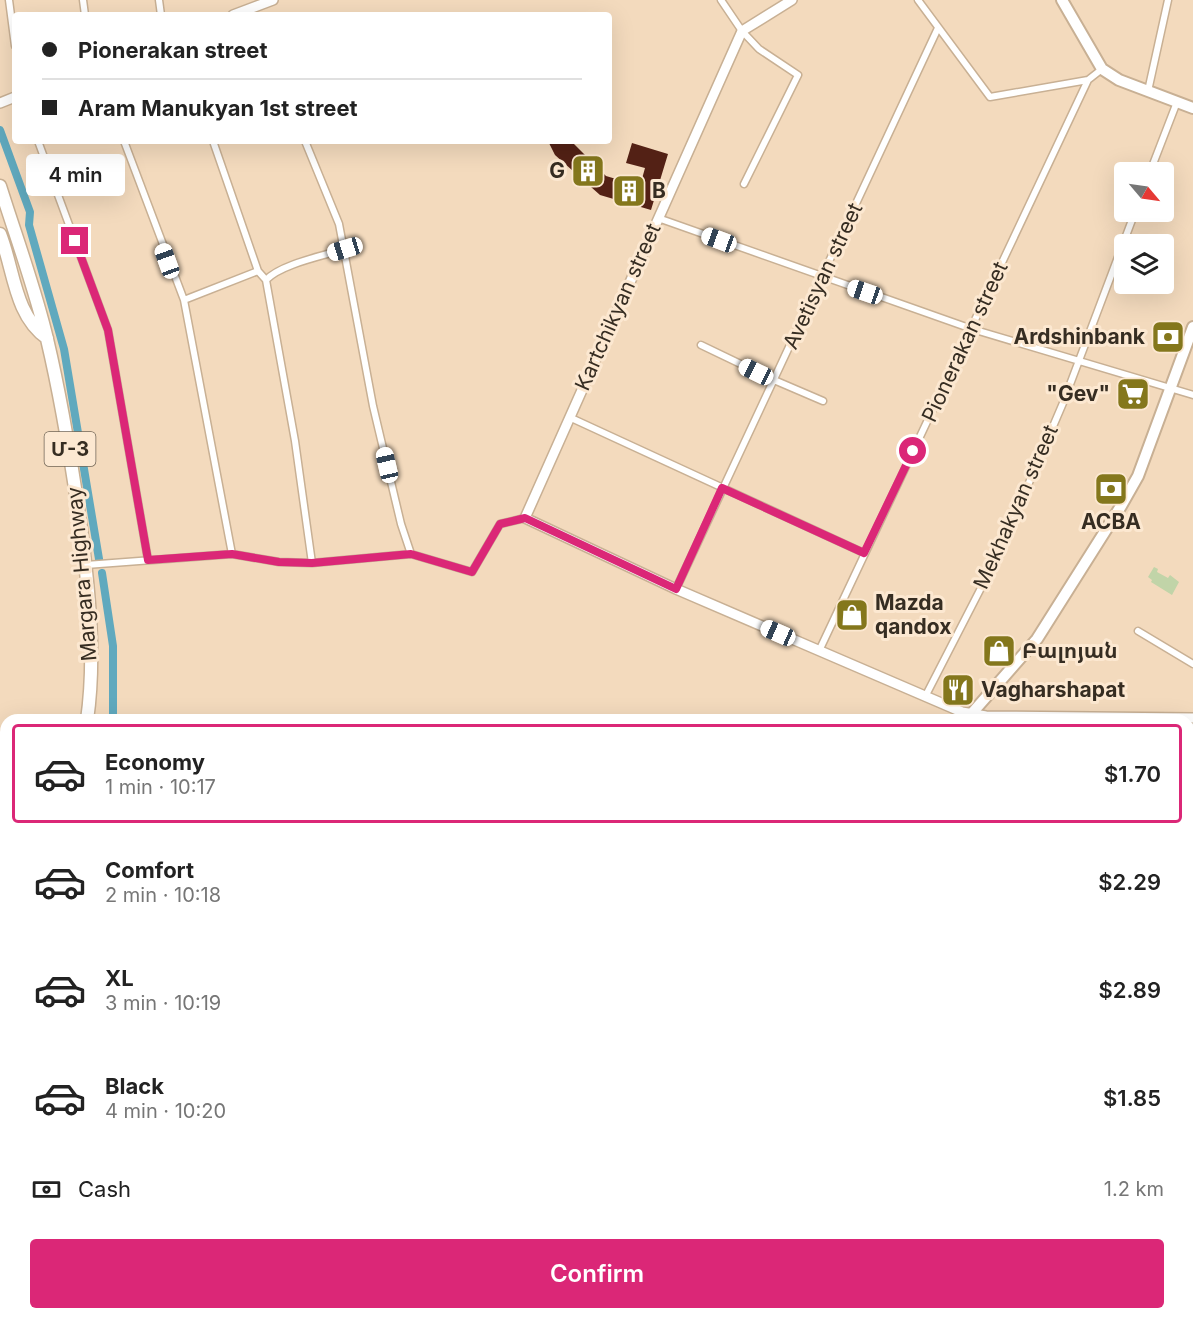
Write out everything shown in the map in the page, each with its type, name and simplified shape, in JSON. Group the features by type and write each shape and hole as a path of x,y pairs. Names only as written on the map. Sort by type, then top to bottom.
{"highway":[{"name":"Margara Highway","path":"0,186 47,338 71,454 86,565 90,633 88,714"},
{"path":"0,234 26,314 33,328 47,338"}],"main road":[{"path":"1062,0 1102,69 1119,80 1193,108"},
{"path":"972,714 1037,639 1121,506 1137,478 1193,327"}],"street":[{"path":"9,0 12,23"},
{"path":"252,12 273,0"},
{"path":"721,0 742,31 759,49 798,75 744,184"},
{"path":"742,31 792,0"},
{"path":"918,0 990,97 1088,80"},
{"path":"1148,91 1168,0"},
{"name":"Avetisyan street","path":"676,589 939,28"},
{"name":"Kartchikyan street","path":"525,518 742,31"},
{"name":"Pionerakan street","path":"819,651 1088,80 1102,69"},
{"path":"1154,162 1177,102"},
{"path":"39,144 108,330 148,560"},
{"path":"125,144 184,300 232,554"},
{"path":"214,144 258,271 266,280 295,441 312,563"},
{"path":"306,144 339,224 373,406 400,524 411,554"},
{"path":"658,218 822,278 972,328 1193,395"},
{"name":"Mekhakyan street","path":"925,697 999,553 1079,361 1131,222"},
{"path":"266,280 271,275 296,264 345,249"},
{"path":"184,300 258,271"},
{"path":"701,345 774,381 824,401"},
{"path":"569,417 864,553"},
{"path":"86,565 232,554 279,562 312,563 411,554 472,572 500,524 525,518 676,589 965,714"},
{"path":"1138,631 1193,664"}],"green space":[{"path":"1154,567 1158,569 1157,572 1168,578 1170,575 1179,582 1172,595 1151,582 1152,580 1148,577"}],"building":[{"path":"632,143 668,154 651,210 600,195 555,155 550,144 574,144 606,176 640,186 645,168 626,163"}],"waterway":[{"path":"0,130 30,212 29,225 64,349 99,559"},
{"path":"102,573 113,646 113,714"}],"place":[{"name":"G","path":"588,171"},
{"name":"B","path":"629,191"},
{"name":"Ardshinbank","path":"1168,337"},
{"name":"\"Gev\"","path":"1133,394"},
{"name":"ACBA","path":"1111,489"},
{"name":"Mazda qandox","path":"852,615"},
{"name":"Բալոյան","path":"999,651"},
{"name":"Vagharshapat","path":"958,690"}],"route":[{"path":"75,241 108,330 148,560 232,554 279,562 312,563 411,554 472,572 500,524 525,518 676,589 722,488 864,553 913,451"}]}
